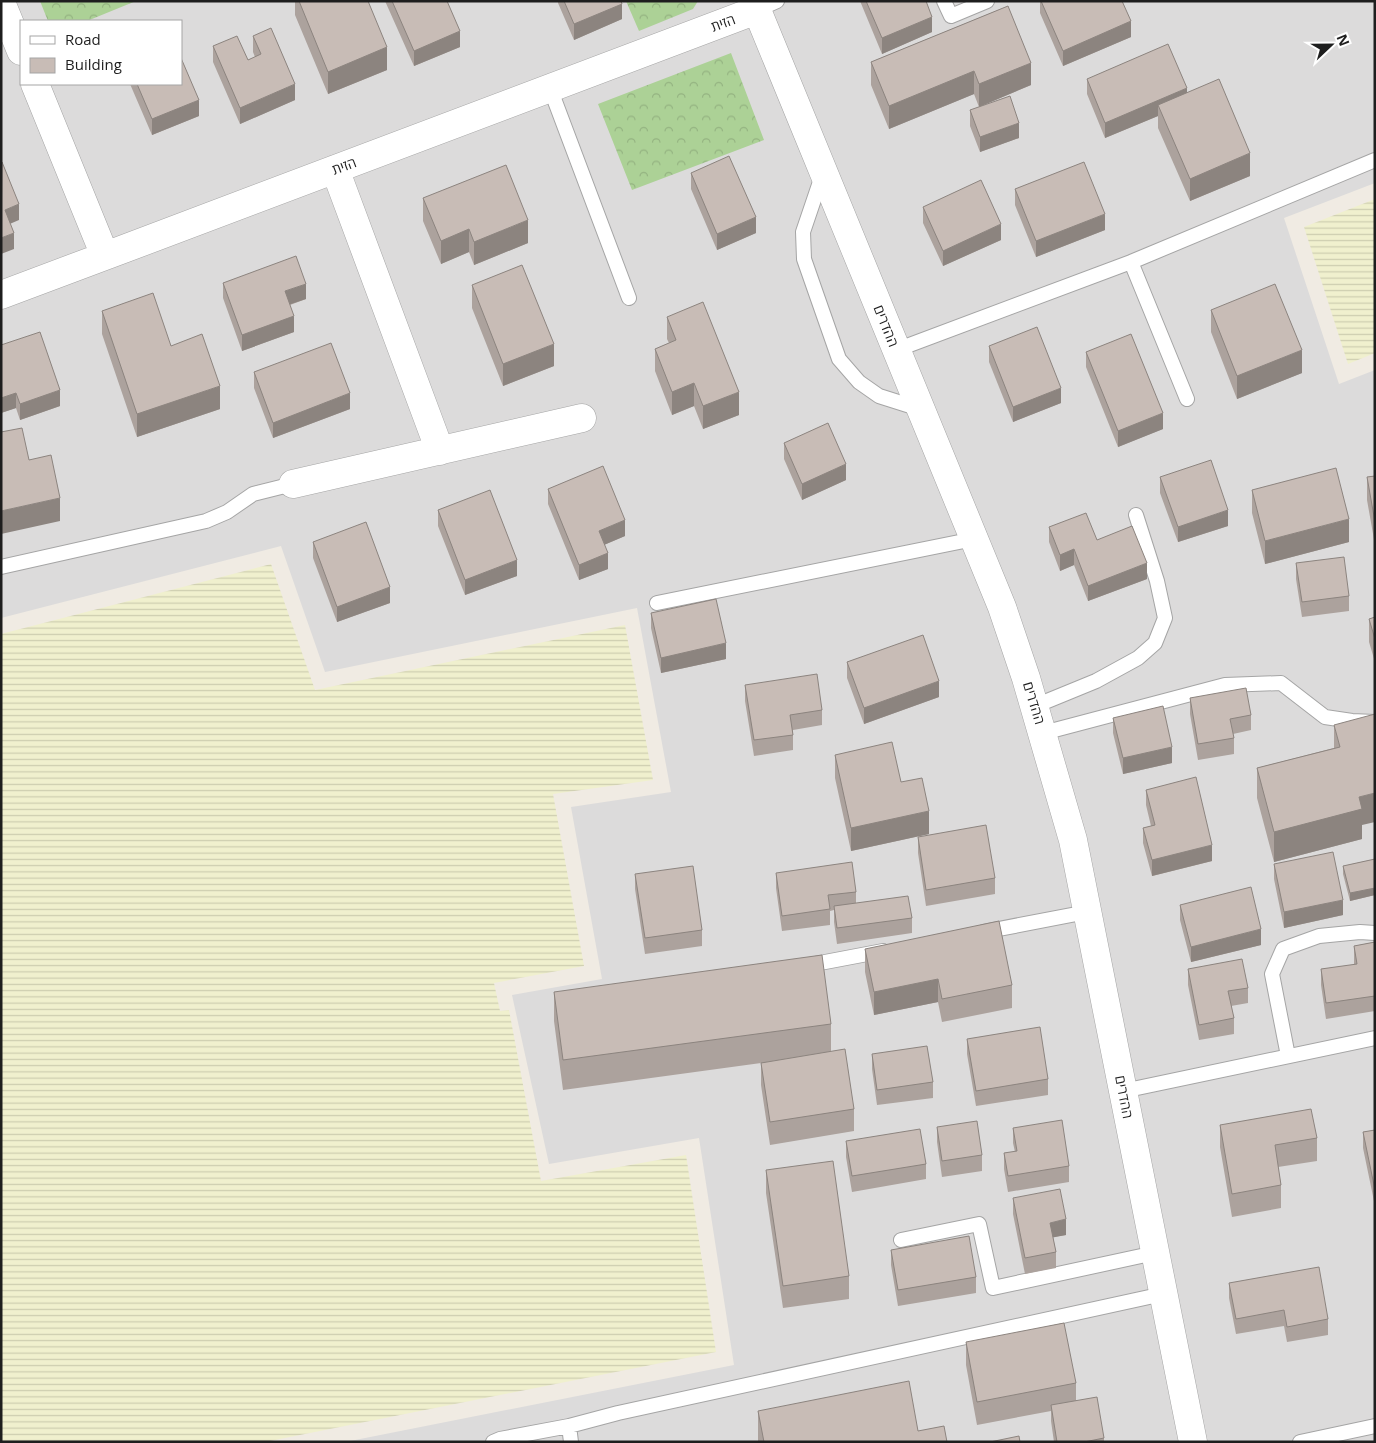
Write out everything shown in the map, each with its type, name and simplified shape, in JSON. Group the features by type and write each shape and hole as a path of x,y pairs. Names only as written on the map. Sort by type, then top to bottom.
{"street":[{"path":"1,2 20,49"},
{"name":"הזית","path":"1,296 550,88 762,4"},
{"name":"ההדרים","path":"762,4 823,172 1002,607 1035,706 1073,840 1193,1442"},
{"path":"35,85 105,256"},
{"path":"335,170 440,451"},
{"path":"293,484 582,418"}],"lane":[{"path":"944,1 951,16 988,1"},
{"path":"550,88 629,298"},
{"path":"896,350 1131,262 1375,160"},
{"path":"823,172 803,232 804,259 839,358 859,382 880,396 920,409"},
{"path":"1131,262 1186,399"},
{"path":"1,567 206,521 227,512 253,494 293,484"},
{"path":"1035,706 1096,681 1138,658 1155,643 1165,618 1157,581 1136,515"},
{"path":"656,603 974,539"},
{"path":"1043,733 1225,684 1254,683 1281,683 1325,717 1375,722"},
{"path":"970,934 1087,912"},
{"path":"1288,1056 1272,974 1283,949 1319,936 1360,932 1375,933"},
{"path":"793,968 891,949"},
{"path":"1123,1091 1375,1038"},
{"path":"901,1240 979,1224 993,1288 1155,1253"},
{"path":"493,1442 500,1439 570,1426 618,1412 1163,1294"},
{"path":"570,1426 570,1442"},
{"path":"1300,1442 1375,1426"}],"shaded area":[{"path":"1,1 1375,1 1375,183 1284,218 1339,384 1375,370 1375,1442 345,1442 734,1365 699,1138 549,1164 512,995 602,979 571,807 671,792 637,608 325,672 281,546 1,618"}],"green space":[{"path":"40,1 136,1 89,20 48,20"},
{"path":"626,1 698,1 693,9 639,31"},
{"path":"731,53 764,140 632,190 598,104"},
{"path":"1375,199 1375,353 1348,364 1304,227"},
{"path":"271,564 315,690 625,625 653,780 553,794 584,966 494,983 500,1011 509,1010 541,1181 686,1155 716,1352 265,1442 1,1442 1,634"}],"building":[{"path":"299,1 368,1 387,47 328,72"},
{"path":"392,1 447,1 460,31 414,51"},
{"path":"564,1 621,1 622,4 574,24"},
{"path":"866,1 926,1 932,17 882,38"},
{"path":"1041,1 1122,1 1131,21 1063,51"},
{"path":"1008,6 1031,63 979,84 974,71 889,106 871,62"},
{"path":"271,28 295,84 240,108 213,46 237,36 248,60 261,54 253,36"},
{"path":"1168,44 1187,88 1105,123 1087,79"},
{"path":"182,60 199,100 152,119 137,85 182,85"},
{"path":"1219,79 1250,153 1190,179 1158,105"},
{"path":"1010,96 1019,123 980,137 970,110"},
{"path":"729,156 756,217 717,234 691,173"},
{"path":"2,162 19,204 5,210 14,233 1,238"},
{"path":"1084,162 1105,214 1036,241 1015,189"},
{"path":"506,165 528,220 474,242 469,229 441,241 423,198"},
{"path":"981,180 1001,224 943,251 923,207"},
{"path":"296,256 306,284 285,291 294,316 242,335 223,283"},
{"path":"522,265 554,344 503,364 472,285"},
{"path":"1275,284 1302,350 1237,376 1211,310"},
{"path":"153,293 171,346 202,334 220,386 137,414 102,311"},
{"path":"703,302 739,392 703,406 694,383 672,392 655,349 676,340 667,317"},
{"path":"1037,327 1061,388 1013,407 989,346"},
{"path":"40,332 60,390 20,404 16,393 1,398 1,345"},
{"path":"1131,334 1163,413 1118,431 1086,352"},
{"path":"331,343 350,393 273,423 254,372"},
{"path":"828,423 846,464 802,484 784,443"},
{"path":"22,428 29,460 51,455 60,498 1,511 1,432"},
{"path":"1211,460 1228,510 1178,527 1160,477"},
{"path":"603,466 625,520 599,531 608,553 579,565 548,489"},
{"path":"1336,468 1349,519 1265,541 1252,490"},
{"path":"1375,476 1375,522 1367,477"},
{"path":"490,490 517,560 465,580 438,510"},
{"path":"1086,513 1097,540 1132,526 1147,563 1088,586 1074,549 1060,555 1049,527"},
{"path":"366,522 390,587 337,607 313,542"},
{"path":"1344,557 1349,596 1302,602 1296,563"},
{"path":"716,599 726,643 661,658 651,613"},
{"path":"1375,617 1375,639 1369,619"},
{"path":"923,635 939,681 864,708 847,662"},
{"path":"817,674 822,710 790,715 793,735 754,740 745,685"},
{"path":"1246,688 1251,715 1230,719 1234,738 1198,744 1190,698"},
{"path":"1163,706 1172,747 1123,758 1113,718"},
{"path":"1375,714 1375,793 1359,797 1362,809 1274,832 1257,768 1340,747 1334,725"},
{"path":"892,742 901,782 922,778 929,811 851,828 835,755"},
{"path":"1196,777 1212,845 1152,860 1143,828 1155,825 1146,790"},
{"path":"986,825 995,878 926,890 918,837"},
{"path":"1333,852 1343,900 1284,912 1274,864"},
{"path":"1375,859 1375,888 1350,893 1343,866"},
{"path":"852,862 856,892 828,895 830,909 782,916 776,873"},
{"path":"693,866 702,930 645,938 635,874"},
{"path":"1251,887 1261,929 1191,947 1180,905"},
{"path":"908,896 912,918 837,928 834,906"},
{"path":"999,921 1012,985 942,999 938,979 874,992 865,949"},
{"path":"1375,942 1375,996 1326,1003 1321,969 1357,964 1354,946"},
{"path":"822,955 831,1024 563,1060 554,992"},
{"path":"1242,959 1248,988 1228,991 1234,1018 1199,1025 1188,969"},
{"path":"1040,1027 1048,1079 976,1091 967,1039"},
{"path":"927,1046 933,1082 877,1090 872,1054"},
{"path":"845,1049 854,1109 770,1122 761,1063"},
{"path":"1311,1109 1317,1138 1275,1145 1281,1185 1232,1194 1220,1125"},
{"path":"1062,1120 1069,1166 1008,1176 1004,1153 1017,1151 1013,1128"},
{"path":"977,1121 982,1155 942,1161 937,1127"},
{"path":"920,1129 926,1164 852,1176 846,1141"},
{"path":"1375,1130 1375,1190 1363,1132"},
{"path":"833,1161 849,1276 783,1286 766,1170"},
{"path":"1060,1189 1066,1219 1050,1223 1056,1252 1025,1258 1013,1198"},
{"path":"969,1236 976,1277 898,1290 891,1250"},
{"path":"1319,1267 1328,1319 1287,1327 1284,1310 1236,1319 1229,1283"},
{"path":"1064,1323 1076,1383 977,1402 966,1342"},
{"path":"909,1381 918,1431 944,1426 947,1442 764,1442 758,1411"},
{"path":"1097,1397 1104,1438 1084,1442 1057,1442 1051,1405"},
{"path":"1019,1436 1020,1442 990,1442"}]}
